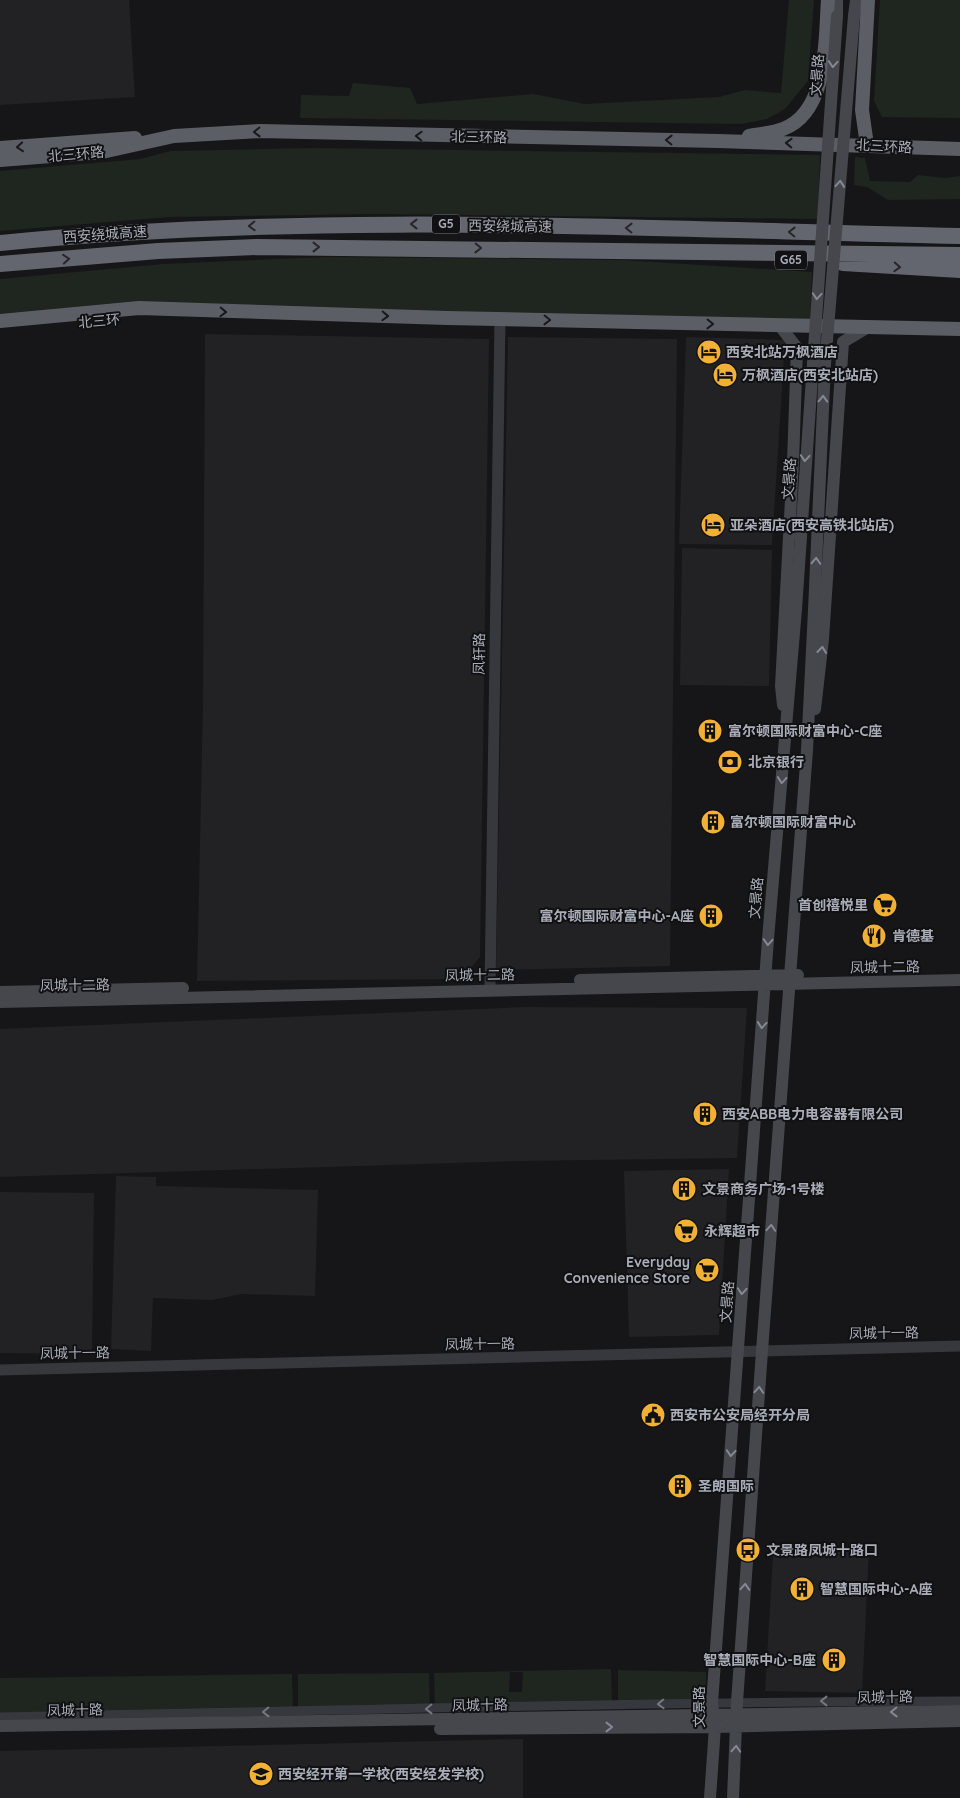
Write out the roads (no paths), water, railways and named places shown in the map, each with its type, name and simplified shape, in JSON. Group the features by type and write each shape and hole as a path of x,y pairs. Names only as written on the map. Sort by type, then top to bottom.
{"highway":[{"path":"718,141 784,129 801,118 821,81 828,0"},
{"path":"868,0 862,110 868,145"},
{"name":"北三环路","path":"0,160 102,152 174,136 260,131 718,141 960,149"},
{"path":"0,148 174,136"},
{"name":"西安绕城高速","path":"0,243 158,230 282,225 446,224 960,234"},
{"name":"西安绕城高速","path":"0,266 158,251 257,247 960,255"},
{"name":"G65","path":"621,250 960,270"},
{"path":"0,321 139,308 500,319 960,329"},
{"name":"北三环","path":"0,329 197,311"}],"main road":[{"name":"文景路","path":"710,1798 738,1352 765,981 796,610 837,0"},
{"path":"733,1798 737,1714 788,980 807,750 825,364 856,0"},
{"path":"780,326 797,348 781,686 786,736"},
{"path":"807,750 817,698 823,639 843,342 868,327"},
{"name":"凤城十二路","path":"0,992 765,981 960,972"},
{"name":"凤城十二路","path":"788,980 960,980"},
{"name":"凤城十二路","path":"0,1002 489,985"},
{"name":"凤城十路","path":"0,1735 737,1714 960,1711"},
{"name":"凤城十路","path":"737,1714 960,1721"},
{"name":"凤城十路","path":"0,1726 714,1715"}],"street":[{"name":"凤轩路","path":"489,985 500,319"},
{"name":"凤城十一路","path":"0,1370 960,1346"},
{"path":"737,1714 960,1701"},
{"path":"0,1717 714,1715"}],"place":[{"name":"西安北站万枫酒店","path":"709,352"},
{"name":"万枫酒店(西安北站店)","path":"725,375"},
{"name":"亚朵酒店(西安高铁北站店)","path":"713,525"},
{"name":"富尔顿国际财富中心-C座","path":"710,731"},
{"name":"北京银行","path":"730,762"},
{"name":"富尔顿国际财富中心","path":"713,822"},
{"name":"首创禧悦里","path":"885,905"},
{"name":"富尔顿国际财富中心-A座","path":"711,916"},
{"name":"肯德基","path":"874,936"},
{"name":"西安ABB电力电容器有限公司","path":"705,1114"},
{"name":"文景商务广场-1号楼","path":"684,1189"},
{"name":"永辉超市","path":"686,1231"},
{"name":"Everyday Convenience Store","path":"707,1270"},
{"name":"西安市公安局经开分局","path":"653,1415"},
{"name":"圣朗国际","path":"680,1486"},
{"name":"文景路凤城十路口","path":"748,1550"},
{"name":"智慧国际中心-A座","path":"802,1589"},
{"name":"智慧国际中心-B座","path":"834,1660"},
{"name":"西安经开第一学校(西安经发学校)","path":"261,1774"}]}
